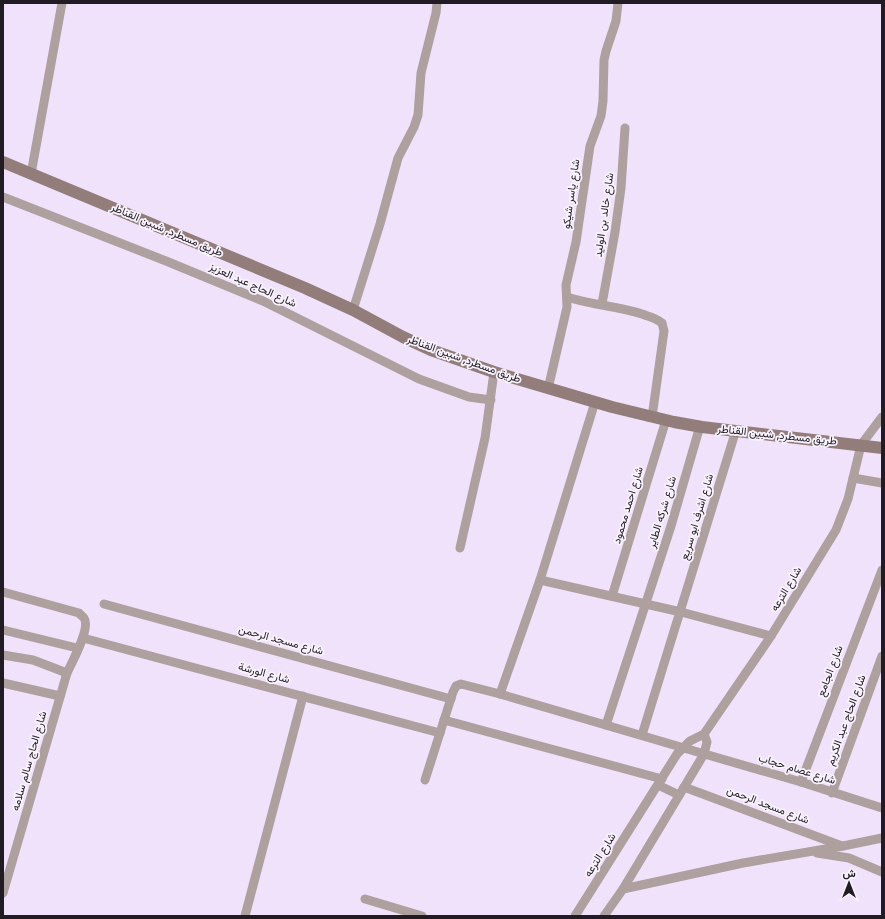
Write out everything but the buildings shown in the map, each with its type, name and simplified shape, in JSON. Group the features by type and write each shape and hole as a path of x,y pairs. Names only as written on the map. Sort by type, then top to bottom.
{"main road":[{"name":"طريق مسطرد, شبين القناطر","path":"3,162 305,288 353,310 424,347 494,376 666,420 860,449 882,448"}],"street":[{"path":"31,174 62,3"},
{"path":"353,310 380,224 398,158 418,115 421,73 436,13 437,3"},
{"name":"شارع ياسر شيكو","path":"548,389 567,307 566,285 576,242 590,146 601,116 604,60 616,21 618,3"},
{"name":"شارع خالد بن الوليد","path":"602,304 620,195 625,128"},
{"name":"شارع الحاج عبد العزيز","path":"3,197 166,260 263,301 419,379 464,396 479,399 491,397"},
{"path":"566,297 629,310 655,318 662,323 664,331 652,417"},
{"path":"460,548 485,438 494,376"},
{"path":"500,694 540,580 595,402"},
{"path":"860,449 882,417"},
{"name":"شارع احمد محمود","path":"612,596 666,420"},
{"name":"شارع شركه الطاير","path":"606,725 646,604 700,426"},
{"name":"شارع اشرف ابو سريع","path":"642,735 736,430"},
{"name":"شارع الترعه","path":"575,916 678,754 690,741 704,734 771,636 836,530 848,499 860,449"},
{"path":"854,474 882,483"},
{"name":"شارع الجامع","path":"801,782 880,580 882,570"},
{"path":"540,580 681,612 771,636"},
{"path":"3,592 79,614 84,617 86,624 83,638"},
{"name":"شارع مسجد الرحمن","path":"104,604 451,699"},
{"path":"3,630 78,648"},
{"name":"شارع الحاج سالم سلامه","path":"3,893 67,673 83,638"},
{"name":"شارع الورشة","path":"83,638 440,733"},
{"path":"3,655 34,660 67,673"},
{"name":"شارع الحاج عبد الكريم","path":"832,793 882,656"},
{"path":"3,683 60,696"},
{"name":"شارع عصام حجاب","path":"425,780 451,699 456,686 461,684 642,735 801,782 882,808"},
{"path":"245,916 302,696"},
{"path":"444,720 660,782 679,795"},
{"path":"604,916 623,889 704,754 706,742 704,734"},
{"name":"شارع مسجد الرحمن","path":"684,787 843,846"},
{"path":"623,889 743,862 810,852 882,838"},
{"path":"810,852 849,858 882,872"},
{"path":"365,899 422,916"}]}
